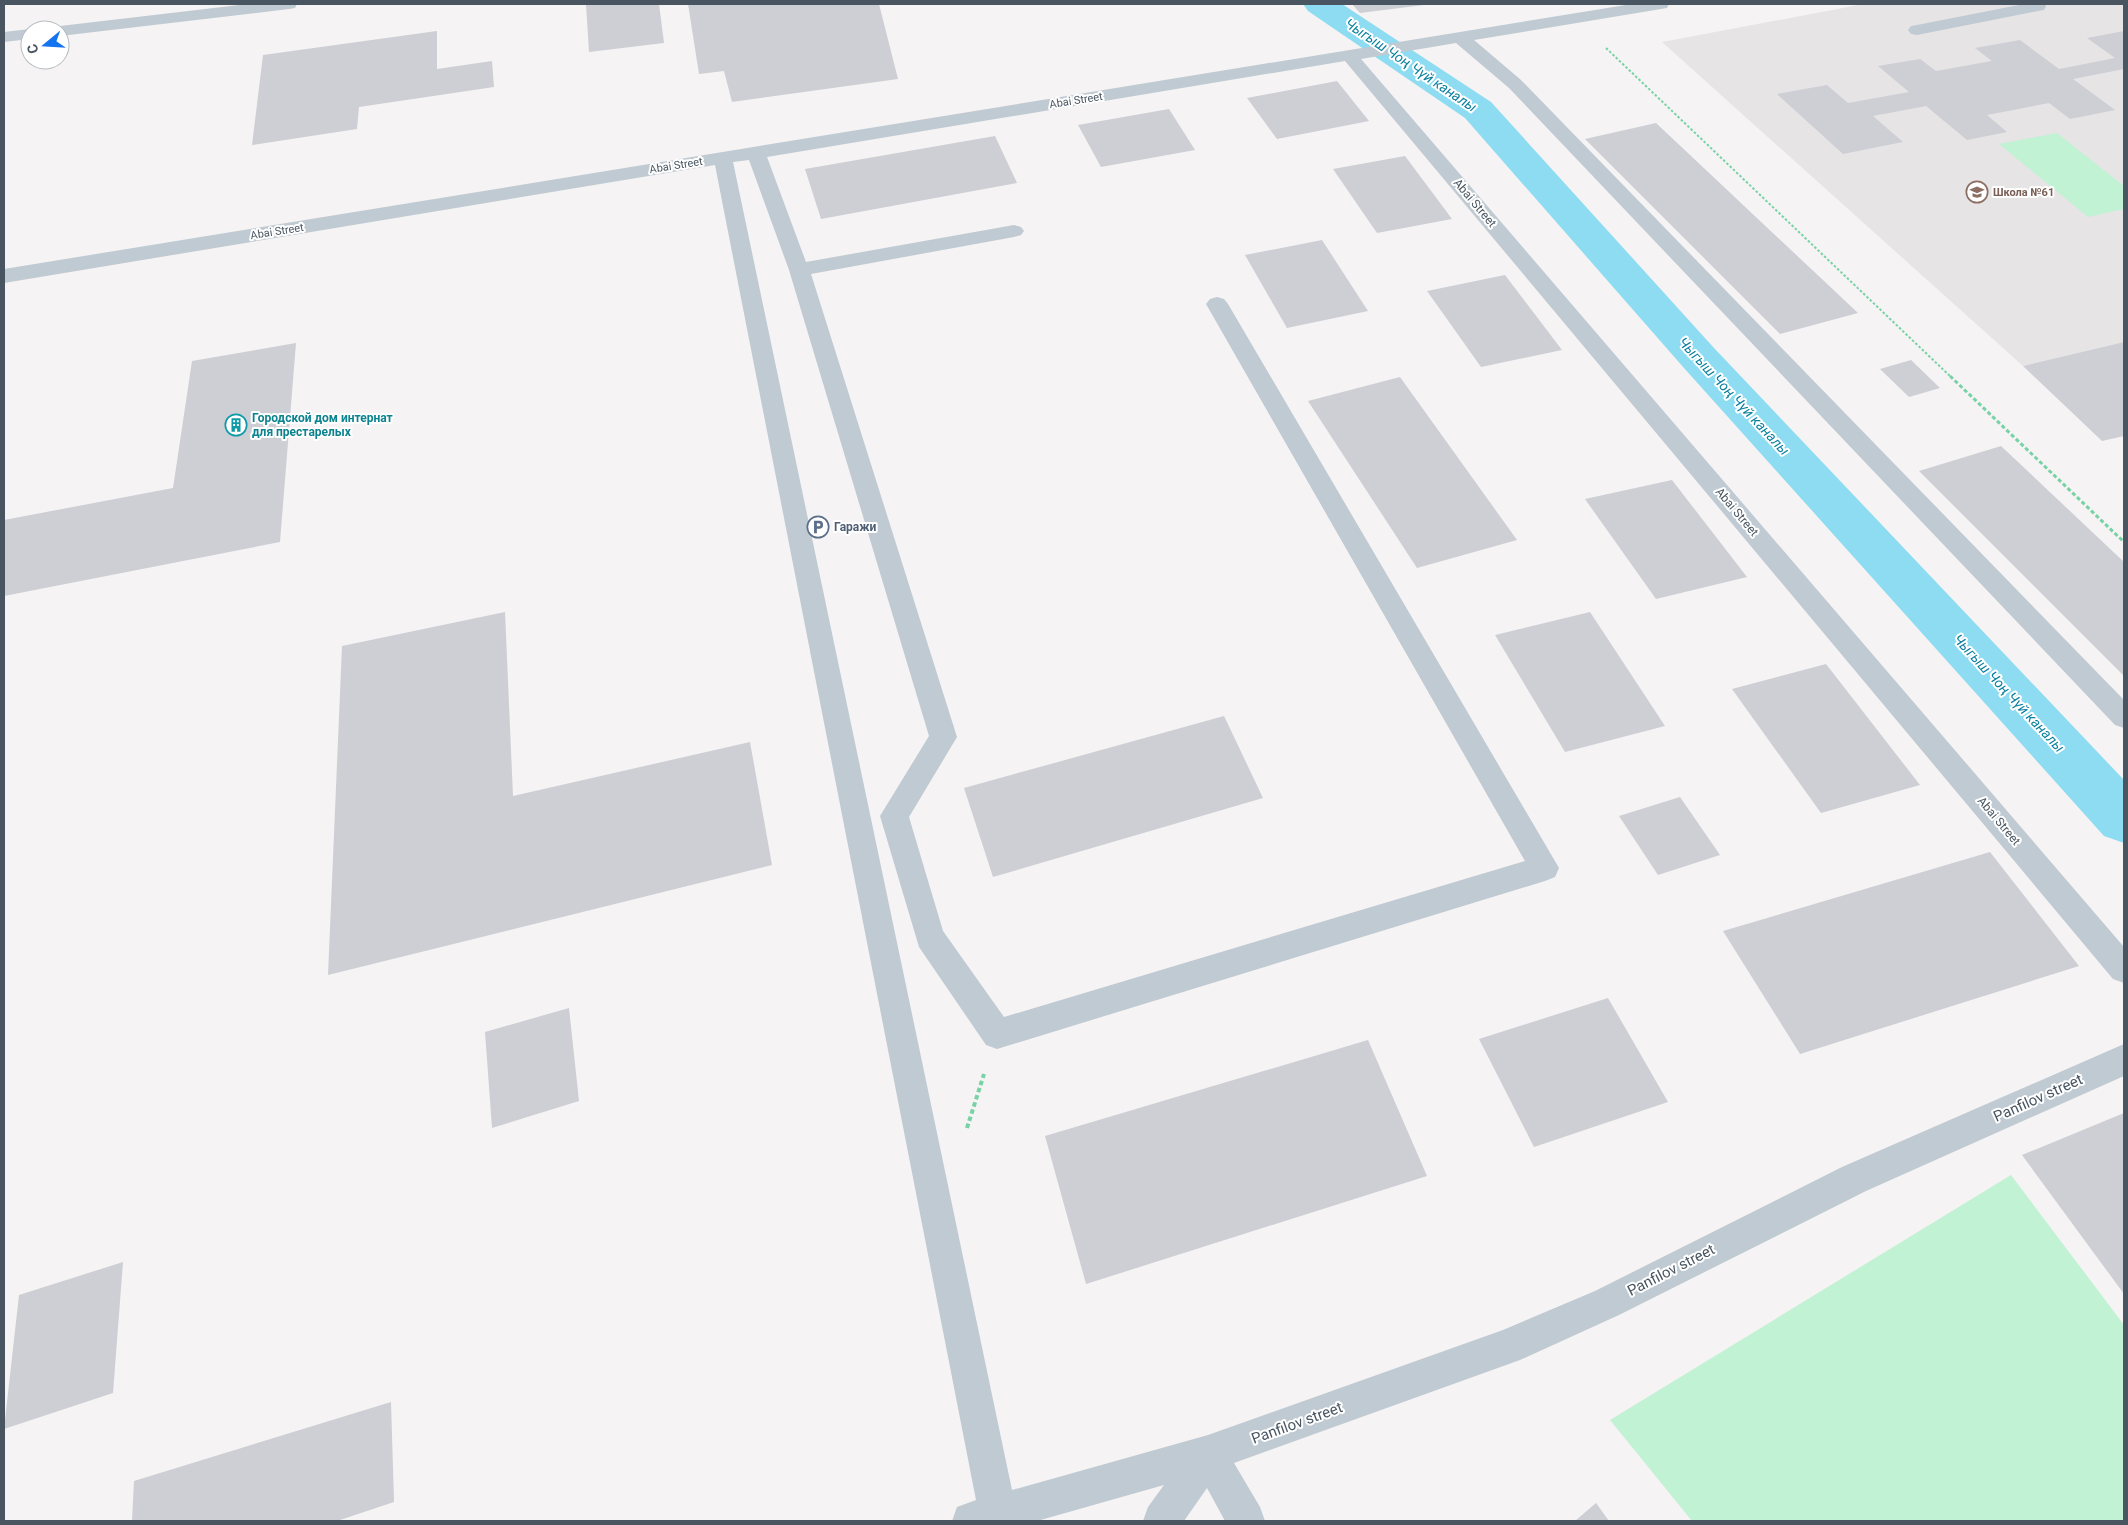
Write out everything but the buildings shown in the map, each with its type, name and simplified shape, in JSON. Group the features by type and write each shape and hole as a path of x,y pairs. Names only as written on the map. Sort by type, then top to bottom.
{"street":[{"path":"70,30 289,4"},
{"name":"Abai Street","path":"4,276 1661,4"},
{"path":"1917,30 2038,6 2035,4"},
{"path":"4,37 20,35"},
{"path":"1460,37 1515,84 2124,717"},
{"name":"Abai Street","path":"1349,55 2124,969"},
{"path":"756,152 799,270 943,737 894,816 930,937 997,1034 1545,868 1217,304"},
{"path":"723,158 985,1518"},
{"path":"799,270 1014,231"},
{"name":"Panfilov street","path":"985,1518 1208,1454 1507,1348 1607,1303 1854,1179 2124,1060"},
{"path":"1162,1521 1208,1454 1246,1521"}],"path":[{"path":"1575,18 2124,542"}],"shaded area":[{"name":"Школа №61","path":"1864,4 2124,4 2124,342 2023,366 1662,42"}],"green space":[{"path":"2057,133 2124,186 2124,209 2088,217 1999,144"},
{"path":"2011,1175 2124,1325 2124,1521 1692,1521 1610,1420"}],"waterway":[{"name":"Чыгыш Чоң Чүй каналы","path":"1320,4 1478,110 1699,358 2124,818"}],"place":[{"name":"Школа №61","path":"1977,192"},
{"name":"Городской дом интернат для престарелых","path":"236,425"},
{"name":"Гаражи","path":"818,527"}]}
